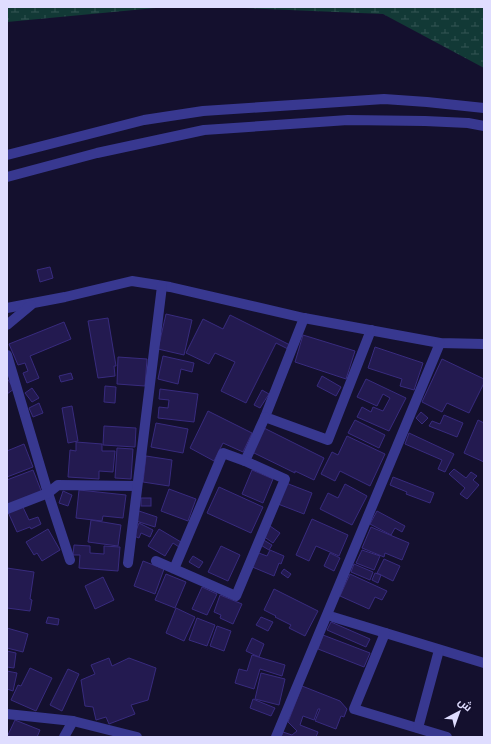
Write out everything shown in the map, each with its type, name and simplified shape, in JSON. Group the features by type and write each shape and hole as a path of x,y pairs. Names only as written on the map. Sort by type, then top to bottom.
{"street":[{"path":"7,155 144,120 203,110 384,99 484,108"},
{"path":"7,177 97,153 204,130 348,120 425,121 468,123 484,126"},
{"path":"7,308 132,281 162,286 304,318 440,343 484,344"},
{"path":"128,563 162,286"},
{"path":"7,325 33,303"},
{"path":"245,461 265,417 304,318"},
{"path":"265,417 328,440 371,330"},
{"path":"276,737 440,343"},
{"path":"7,355 48,493 70,560"},
{"path":"156,562 236,596 285,479 223,453 174,569"},
{"path":"7,509 48,493 58,485 138,486"},
{"path":"334,617 484,663"},
{"path":"385,633 354,709 447,737"},
{"path":"418,728 439,650"},
{"path":"7,714 73,721 137,737"},
{"path":"64,737 73,721"}],"green space":[{"path":"7,7 166,7 7,22"},
{"path":"222,7 484,7 484,68 383,14"}],"building":[{"path":"50,267 53,278 40,282 37,270"},
{"path":"166,314 192,320 184,355 158,349"},
{"path":"230,315 290,345 288,349 276,343 246,403 221,391 235,362 215,353 209,364 186,353 203,319 223,329"},
{"path":"108,318 116,366 114,366 115,376 98,378 88,321"},
{"path":"64,322 71,339 30,356 39,378 27,383 23,373 28,371 25,363 18,365 9,344"},
{"path":"303,335 355,351 346,379 295,362"},
{"path":"375,347 423,363 414,390 400,386 402,379 368,368"},
{"path":"163,356 194,363 192,372 181,369 178,384 158,379"},
{"path":"118,357 147,359 145,386 117,384"},
{"path":"442,359 484,379 484,383 469,413 447,403 442,412 422,402"},
{"path":"71,373 73,379 61,382 59,376"},
{"path":"322,376 341,387 336,396 317,386"},
{"path":"7,378 14,389 7,394"},
{"path":"366,379 406,398 389,431 357,417 362,407 371,412 373,407 383,411 390,398 383,394 377,406 357,397"},
{"path":"105,386 116,387 115,403 104,402"},
{"path":"32,388 39,398 32,402 25,393"},
{"path":"160,389 198,394 194,422 158,418 159,407 168,408 169,400 159,399"},
{"path":"262,390 269,394 260,408 254,405"},
{"path":"39,403 43,413 33,417 29,408"},
{"path":"72,406 78,441 68,443 62,408"},
{"path":"208,411 252,433 243,452 223,443 214,461 190,448"},
{"path":"421,412 428,418 422,424 416,418"},
{"path":"444,415 463,423 457,437 429,426 432,421 440,424"},
{"path":"355,420 385,435 379,448 348,433"},
{"path":"478,420 484,423 484,462 464,453"},
{"path":"156,423 188,429 183,453 151,447"},
{"path":"104,426 136,428 135,447 103,445"},
{"path":"264,428 324,458 314,480 295,471 295,473 252,452"},
{"path":"409,433 454,454 445,472 438,469 442,460 405,444"},
{"path":"347,436 385,454 370,486 340,471 335,481 321,474 332,452 338,455"},
{"path":"76,442 102,444 102,451 115,451 113,472 99,471 99,479 68,477 70,450 76,451"},
{"path":"24,444 33,467 7,477 7,451"},
{"path":"117,448 133,449 131,479 115,478"},
{"path":"146,456 172,460 169,486 143,482"},
{"path":"454,469 466,478 471,472 477,476 473,480 479,485 467,499 460,494 465,488 449,474"},
{"path":"33,470 42,493 7,506 7,480"},
{"path":"252,470 273,479 263,503 242,494"},
{"path":"393,477 434,493 430,503 406,494 407,492 390,485"},
{"path":"286,483 312,493 304,514 278,504"},
{"path":"345,484 367,496 352,525 320,509 328,493 338,498"},
{"path":"219,487 263,507 251,533 207,513"},
{"path":"169,489 196,499 188,521 161,511"},
{"path":"79,490 126,495 123,518 103,516 102,521 76,518"},
{"path":"63,491 72,495 68,506 59,503"},
{"path":"141,498 151,498 151,506 141,506"},
{"path":"22,505 29,520 38,517 41,524 31,529 30,527 17,532 8,512"},
{"path":"139,511 157,517 155,527 136,521"},
{"path":"377,511 405,526 402,532 395,528 391,535 370,524"},
{"path":"312,519 348,535 339,556 316,546 309,561 296,555"},
{"path":"91,520 121,525 118,546 88,542"},
{"path":"139,523 153,530 150,537 141,533 139,538 134,536"},
{"path":"270,526 280,533 273,543 263,536"},
{"path":"371,527 409,543 402,560 385,553 384,557 362,548"},
{"path":"48,529 60,550 42,561 37,553 34,555 26,542"},
{"path":"159,529 181,542 179,547 173,543 165,556 148,546"},
{"path":"262,539 272,545 269,550 259,544"},
{"path":"74,545 90,546 90,553 104,554 104,546 120,547 118,571 79,568 80,555 73,555"},
{"path":"221,546 240,555 228,581 208,572"},
{"path":"270,550 284,556 281,564 279,563 274,576 250,566 256,552 267,556"},
{"path":"362,550 380,556 374,570 356,563"},
{"path":"330,553 340,558 334,571 324,566"},
{"path":"193,556 203,562 199,568 189,562"},
{"path":"384,559 400,566 393,581 377,573"},
{"path":"143,561 164,569 155,594 134,586"},
{"path":"354,564 373,572 370,580 351,572"},
{"path":"7,568 34,572 30,599 32,600 30,611 7,608"},
{"path":"284,569 291,574 288,578 281,573"},
{"path":"375,573 381,575 378,583 372,580"},
{"path":"166,574 186,582 175,608 155,600"},
{"path":"350,574 387,591 382,600 375,597 369,609 340,596"},
{"path":"103,577 114,600 95,609 85,586"},
{"path":"202,587 217,594 207,615 192,609"},
{"path":"274,589 318,611 305,636 289,628 291,625 264,610"},
{"path":"220,595 242,604 233,624 220,618 221,615 214,612"},
{"path":"176,608 195,617 184,641 166,633"},
{"path":"48,617 59,619 58,625 46,623"},
{"path":"261,617 273,622 268,631 256,625"},
{"path":"197,618 215,625 207,646 189,640"},
{"path":"331,622 370,639 366,647 327,630"},
{"path":"217,626 231,631 224,651 210,646"},
{"path":"7,628 28,634 23,652 7,648"},
{"path":"323,635 370,653 364,667 318,649"},
{"path":"252,638 264,644 259,657 246,651"},
{"path":"7,651 16,653 14,668 7,667"},
{"path":"252,655 285,665 282,676 260,669 254,689 235,683 239,669 247,671"},
{"path":"109,658 112,666 129,658 156,668 148,700 131,705 135,714 109,724 106,717 96,720 93,707 85,706 81,680 95,674 91,665"},
{"path":"30,668 52,678 36,711 11,700 18,685 21,686"},
{"path":"68,669 79,674 62,711 50,705"},
{"path":"7,671 17,673 13,691 7,689"},
{"path":"261,673 285,679 279,705 255,699"},
{"path":"302,686 340,701 347,709 344,717 341,716 336,729 315,721 320,709 318,709 314,720 303,716 300,725 318,732 316,737 281,737 283,732 292,735 297,731 288,722"},
{"path":"253,699 275,708 271,716 250,708"},
{"path":"15,720 40,730 37,737 7,737"}]}
